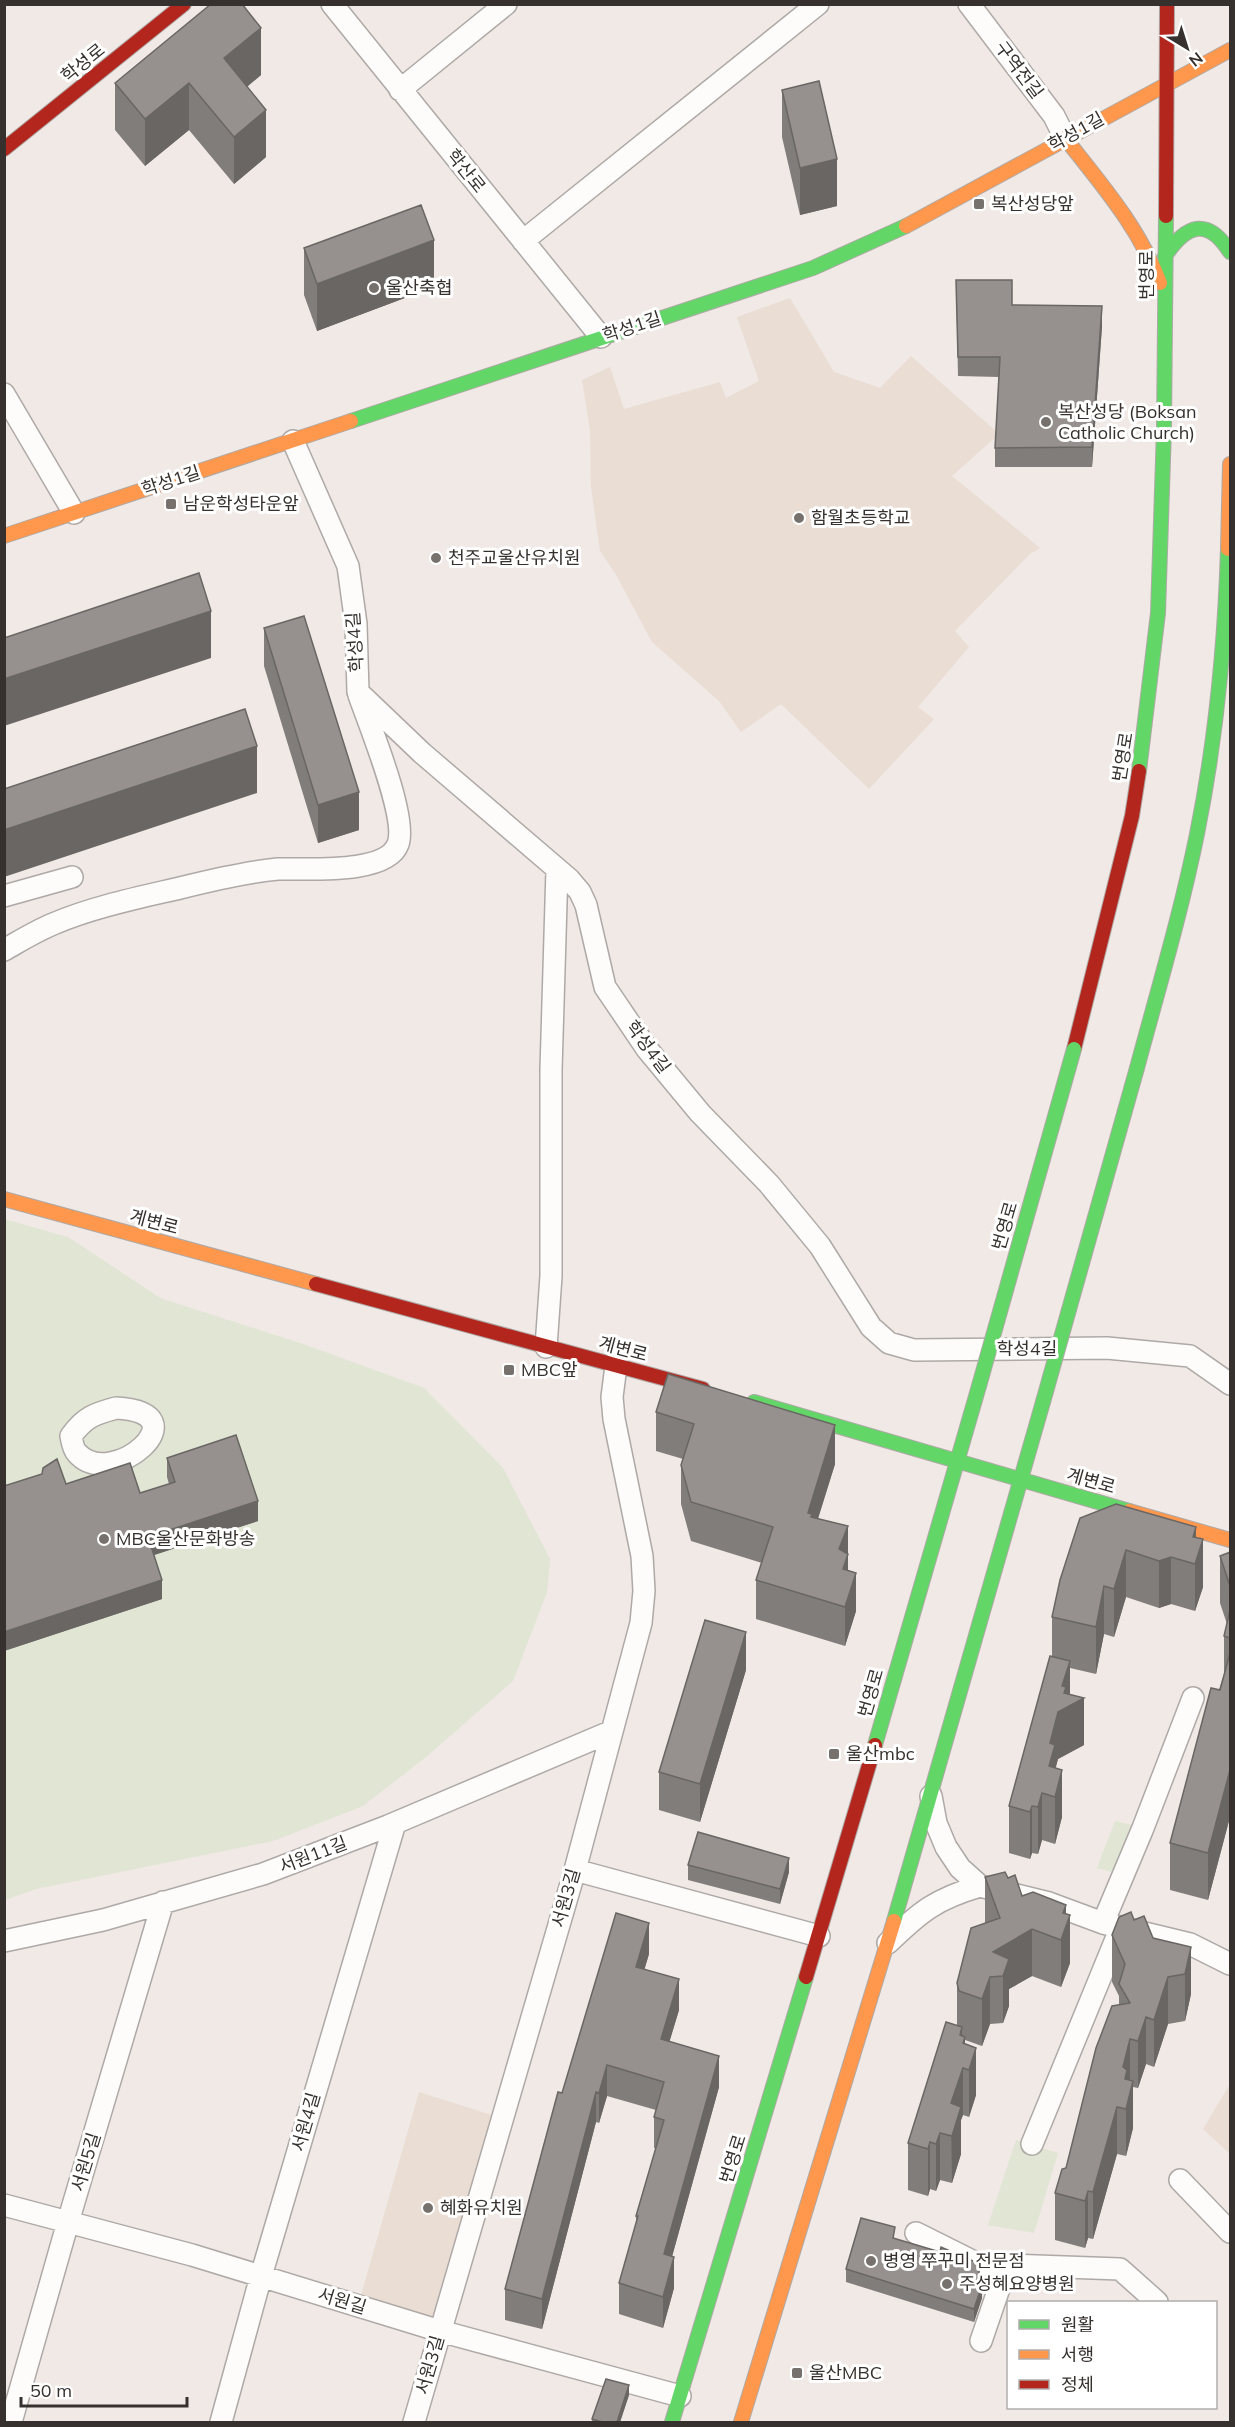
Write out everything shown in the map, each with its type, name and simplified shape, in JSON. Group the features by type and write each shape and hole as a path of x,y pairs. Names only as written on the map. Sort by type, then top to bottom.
{"main road":[{"name":"학성로","path":"4,149 184,4"},
{"name":"번영로","path":"672,2422 819,1936 979,1386 1074,1049 1132,816 1146,722 1158,613 1165,299 1167,4"},
{"name":"학성1길","path":"4,536 813,268 914,222 1230,50"},
{"path":"1065,138 1139,236 1155,265 1165,299"},
{"path":"1165,256 1178,237 1188,229 1199,227 1219,235 1230,252"},
{"path":"741,2422 887,1944 1043,1402 1170,947 1194,845 1213,735 1225,620 1230,464"},
{"name":"계변로","path":"4,1199 717,1392"},
{"name":"계변로","path":"739,1398 1230,1540"}],"street":[{"name":"학산로","path":"332,4 601,337"},
{"path":"400,90 506,4"},
{"path":"523,241 818,4"},
{"name":"구역전길","path":"969,4 1054,116 1065,138"},
{"path":"4,394 74,513"},
{"name":"학성4길","path":"294,441 348,566 356,624 358,692 422,753 580,892 586,905 605,987 647,1048 700,1113 770,1184 820,1246 871,1327 889,1343 914,1350 1107,1348 1190,1356 1230,1384"},
{"path":"4,950 52,924 120,901 271,870 338,868 386,858 397,847 399,841 398,816 358,692"},
{"path":"546,1347 551,1276 551,1070 557,870"},
{"path":"4,896 72,877"},
{"name":"서원3길","path":"414,2422 575,1870 610,1732 641,1623 644,1591 642,1556 614,1419 612,1397 616,1366"},
{"path":"1032,2144 1112,1925 1143,1828 1193,1698"},
{"name":"서원11길","path":"4,1941 103,1920 263,1874 395,1822 610,1732"},
{"path":"931,1792 936,1823 946,1847 960,1868 980,1886 1049,1903 1112,1925 1190,1944 1230,1964"},
{"name":"서원4길","path":"220,2422 395,1822"},
{"path":"575,1870 819,1936"},
{"path":"887,1944 918,1914 950,1895 980,1886"},
{"name":"서원5길","path":"11,2422 163,1902"},
{"path":"1180,2180 1230,2232"},
{"name":"서원길","path":"4,2205 192,2255 440,2331 680,2396"},
{"path":"916,2233 978,2264 1120,2269 1156,2301"},
{"path":"981,2341 1006,2265"}],"shaded area":[{"name":"함월초등학교","path":"790,298 834,372 880,388 911,356 999,434 952,476 1040,548 1030,554 955,631 969,647 918,707 934,719 869,789 781,704 741,732 719,701 652,642 615,573 600,551 591,487 590,430 582,380 610,367 624,409 720,382 726,398 759,381 737,317"},
{"path":"1230,2084 1230,2154 1203,2129"},
{"name":"혜화유치원","path":"419,2092 495,2116 437,2320 360,2299"}],"green space":[{"path":"4,1219 68,1237 160,1298 303,1344 424,1388 503,1468 550,1559 547,1592 513,1681 426,1757 363,1806 273,1841 36,1889 5,1900"},
{"path":"1115,1821 1143,1828 1126,1876 1097,1868"},
{"path":"1016,2140 1058,2153 1034,2233 988,2225"}],"building":[{"path":"211,4 242,4 261,28 224,58 266,110 234,137 189,83 145,119 115,83"},
{"path":"819,81 837,159 800,168 782,90"},
{"path":"421,205 434,240 317,284 304,248"},
{"name":"복산성당 (Boksan Catholic Church)","path":"956,280 1012,280 1012,305 1102,306 1092,447 995,448 1000,357 958,357"},
{"path":"199,573 211,611 4,679 4,638"},
{"path":"304,616 359,792 318,805 264,628"},
{"path":"245,709 257,746 4,830 4,789"},
{"path":"668,1374 835,1425 808,1513 812,1514 811,1517 848,1526 839,1549 848,1554 843,1569 856,1573 845,1607 756,1580 773,1527 691,1502 681,1465 694,1424 656,1412"},
{"name":"MBC울산문화방송","path":"236,1435 258,1501 148,1537 162,1580 4,1632 4,1486 42,1474 43,1468 57,1459 66,1484 130,1463 140,1493 175,1482 167,1458"},
{"path":"1116,1504 1196,1527 1193,1537 1203,1539 1195,1564 1171,1557 1159,1561 1126,1550 1114,1589 1104,1586 1096,1627 1052,1617 1060,1580 1080,1518"},
{"path":"1230,1552 1230,1586 1220,1556"},
{"path":"1230,1610 1230,1638 1224,1636"},
{"path":"705,1620 746,1632 700,1784 659,1772"},
{"path":"1230,1653 1230,1770 1208,1853 1170,1843 1211,1688 1220,1690"},
{"path":"1050,1656 1070,1661 1062,1686 1066,1687 1064,1693 1084,1698 1058,1712 1050,1743 1055,1745 1049,1766 1062,1770 1055,1797 1042,1793 1038,1807 1032,1806 1030,1812 1009,1806"},
{"path":"698,1832 789,1858 780,1889 688,1865"},
{"path":"1005,1872 1008,1878 1015,1875 1022,1896 1033,1892 1066,1905 1063,1913 1070,1915 1061,1940 1032,1929 993,1952 1009,1959 1003,1976 990,1977 982,1999 959,1991 957,1983 971,1928 1000,1918 985,1877"},
{"path":"1131,1912 1134,1920 1144,1916 1153,1938 1191,1947 1185,1974 1168,1977 1154,2020 1146,2017 1138,2041 1130,2039 1123,2067 1127,2070 1125,2079 1133,2081 1126,2109 1117,2107 1093,2192 1088,2191 1085,2201 1055,2193 1062,2169 1066,2168 1096,2048 1112,2006 1130,2003 1119,1984 1125,1964 1112,1935 1119,1917"},
{"path":"616,1913 649,1923 636,1967 679,1979 661,2039 719,2056 664,2254 674,2257 663,2297 619,2283 664,2120 654,2117 664,2082 607,2065 599,2093 596,2092 542,2299 505,2289 558,2092 562,2093"},
{"path":"946,2022 962,2027 960,2035 965,2037 963,2043 976,2048 969,2070 963,2068 951,2103 961,2107 952,2136 940,2133 936,2144 930,2142 928,2149 908,2143"},
{"path":"861,2218 895,2227 893,2238 940,2252 941,2247 980,2264 978,2281 982,2285 974,2309 846,2269"},
{"path":"606,2379 629,2385 617,2422 592,2419"}],"traffic: fast":[{"path":"1139,771 1158,613 1164,429 1166,216"},
{"path":"351,421 813,268 906,226"},
{"path":"1165,256 1181,237 1197,229 1205,229 1213,233 1230,252"},
{"path":"1137,1068 1184,893 1204,799 1225,621 1228,549"},
{"path":"979,1386 1074,1049"},
{"path":"1043,1402 1137,1068"},
{"path":"875,1745 979,1386"},
{"path":"754,1402 1129,1511"},
{"path":"894,1921 1043,1402"},
{"path":"672,2422 806,1977"}],"traffic: slow":[{"path":"906,226 1230,50"},
{"path":"1065,138 1130,225 1160,283"},
{"path":"4,536 351,421"},
{"path":"1228,549 1230,464"},
{"path":"4,1199 316,1284"},
{"path":"1129,1511 1230,1540"},
{"path":"741,2422 894,1921"}],"traffic: jam":[{"path":"4,149 184,4"},
{"path":"1166,216 1167,4"},
{"path":"1074,1049 1132,816 1139,771"},
{"path":"316,1284 703,1389"},
{"path":"806,1977 875,1745"}],"place":[{"name":"복산성당앞","path":"979,204"},
{"name":"울산축협","path":"374,288"},
{"name":"복산성당 (Boksan Catholic Church)","path":"1046,422"},
{"name":"남운학성타운앞","path":"171,504"},
{"name":"함월초등학교","path":"799,518"},
{"name":"천주교울산유치원","path":"436,558"},
{"name":"MBC앞","path":"509,1370"},
{"name":"MBC울산문화방송","path":"104,1539"},
{"name":"울산mbc","path":"834,1754"},
{"name":"혜화유치원","path":"428,2208"},
{"name":"병영 쭈꾸미 전문점","path":"871,2261"},
{"name":"주성혜요양병원","path":"947,2284"},
{"name":"울산MBC","path":"797,2373"}]}
